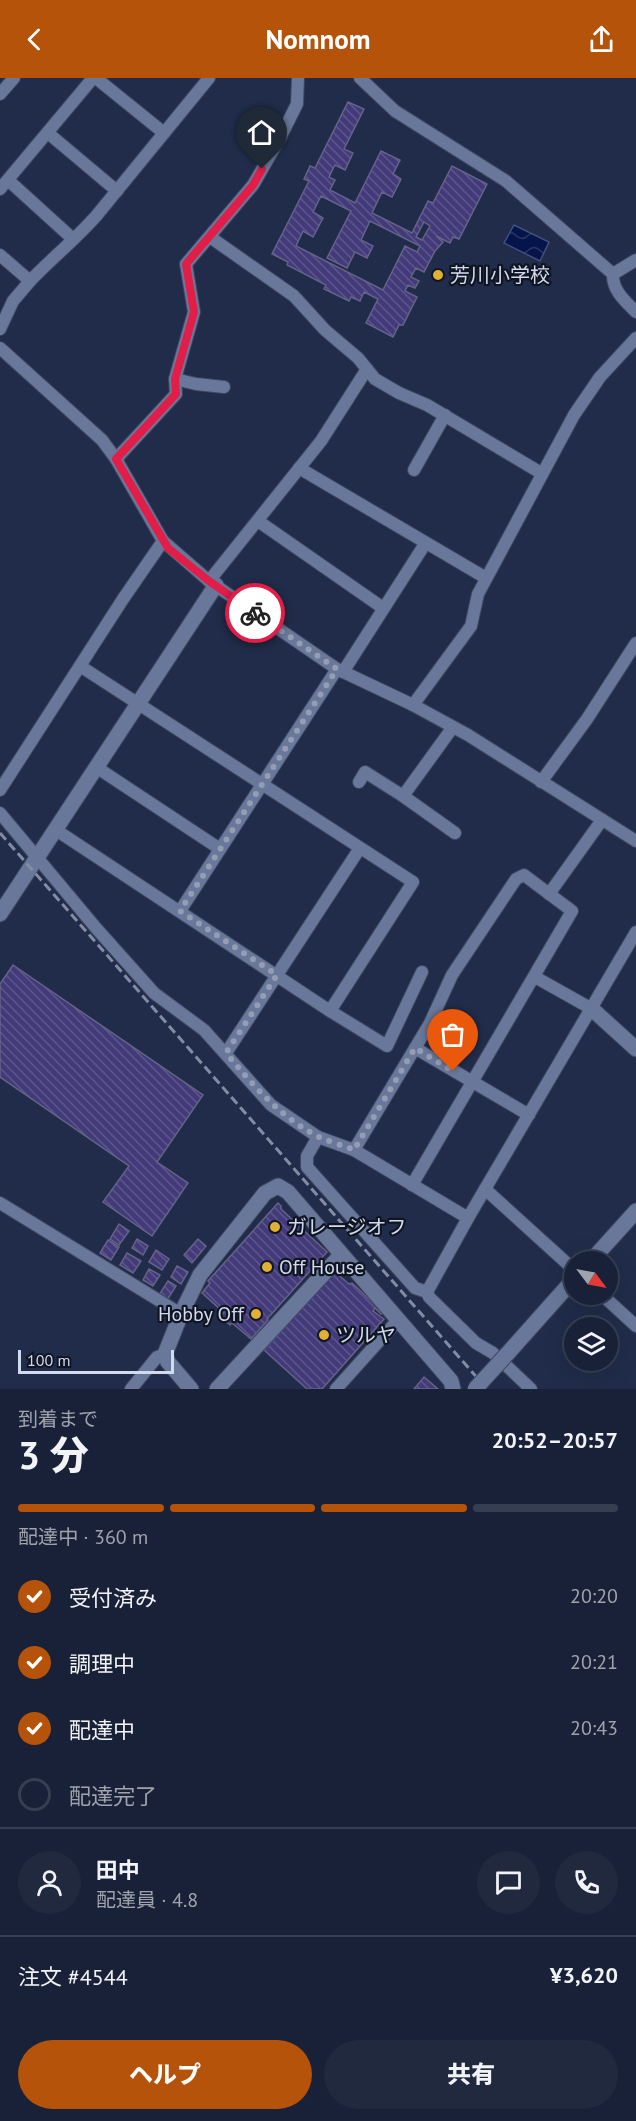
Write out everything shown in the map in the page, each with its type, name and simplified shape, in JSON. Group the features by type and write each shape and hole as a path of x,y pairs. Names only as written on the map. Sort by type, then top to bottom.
{"street":[{"path":"0,94 14,78"},
{"path":"73,239 4,184 94,78 164,133"},
{"path":"0,329 13,301 30,281 82,232 209,78"},
{"path":"116,459 176,394 175,379 194,312 186,264 253,185 297,104 298,78"},
{"path":"360,78 395,111 506,181 613,274 613,282 619,294 636,312"},
{"path":"48,133 117,191"},
{"path":"210,237 294,296 325,330 358,358 375,379 445,415 541,473"},
{"path":"0,255 30,281"},
{"path":"613,274 636,260"},
{"path":"413,705 471,626 478,594 541,473 580,405 600,377 636,338"},
{"path":"0,348 102,440 116,459 163,541 212,583 340,670 453,727 636,841"},
{"path":"2,906 56,830 212,583 321,441 367,369"},
{"path":"175,379 224,387"},
{"path":"414,470 445,415"},
{"path":"299,468 486,578"},
{"path":"258,521 383,608"},
{"path":"0,790 163,541"},
{"path":"180,911 425,544"},
{"path":"541,782 587,719 636,643"},
{"path":"80,666 413,882 330,1011"},
{"path":"403,796 453,727"},
{"path":"96,767 220,849"},
{"path":"359,782 365,772 455,833"},
{"path":"0,813 96,928 154,993 204,1030 271,1105 318,1137 354,1150 468,1218"},
{"path":"549,894 602,820"},
{"path":"56,830 330,1011 387,1046 422,972"},
{"path":"226,1053 360,848"},
{"path":"354,1150 430,1023 452,975 516,879 524,875 572,911 412,1185"},
{"path":"427,1292 636,932"},
{"path":"535,977 592,1009 636,1049"},
{"path":"415,1048 529,1115"},
{"path":"318,1137 307,1156 307,1167 415,1288 427,1292 429,1297 476,1343 493,1353 531,1389"},
{"path":"191,1389 168,1362 165,1354 181,1314 200,1275 265,1193 278,1186 288,1192 451,1382 453,1389"},
{"path":"485,1189 564,1264"},
{"path":"0,1203 181,1314"},
{"path":"600,1251 636,1211"},
{"path":"217,1389 341,1255"},
{"path":"475,1389 508,1353 564,1284"},
{"path":"613,1305 636,1326"},
{"path":"336,1389 398,1320"},
{"path":"131,1389 157,1357 165,1354"}],"water":[{"path":"514,225 549,242 540,261 504,243"}],"building":[{"path":"348,102 364,109 344,149 353,153 345,170 335,165 329,177 335,180 330,190 355,203 381,151 400,160 393,174 401,179 392,197 382,192 372,213 412,233 428,201 433,203 452,166 487,184 459,239 453,237 450,243 436,236 443,242 435,251 424,272 416,268 411,277 419,281 415,288 408,285 405,291 417,297 403,325 399,325 393,337 366,323 378,299 364,292 360,301 351,297 349,301 324,289 326,285 287,265 288,262 272,254 309,181 304,179 310,166 315,168","holes":["321,196 351,211 327,258 347,268 355,252 367,258 373,246 361,240 370,221 420,246 417,252 405,246 383,290 296,246 303,231 313,237 323,218 313,212","424,222 430,226 422,240 416,237"]},
{"path":"13,965 203,1095 157,1162 188,1183 152,1236 103,1202 129,1166 0,1077 0,984"},
{"name":"Off House","path":"278,1203 281,1209 327,1252 251,1339 220,1316 224,1313 202,1293 210,1283 208,1281"},
{"path":"119,1224 129,1231 119,1245 110,1239"},
{"path":"137,1239 148,1246 143,1255 132,1248"},
{"path":"198,1239 206,1246 192,1263 184,1255"},
{"path":"108,1240 119,1247 111,1260 100,1253"},
{"path":"156,1250 169,1259 162,1270 149,1262"},
{"path":"127,1253 141,1261 133,1273 120,1265"},
{"path":"177,1266 188,1272 181,1284 171,1277"},
{"path":"149,1269 160,1275 153,1286 143,1280"},
{"name":"ツルヤ","path":"335,1272 349,1284 352,1283 383,1312 381,1314 375,1308 373,1311 384,1319 322,1389 307,1389 264,1350"},
{"path":"168,1281 176,1286 167,1300 159,1295"},
{"path":"424,1377 438,1389 414,1389"}],"railway":[{"path":"0,833 487,1389"}],"way so far":[{"path":"255,613 337,669 180,911 277,975 226,1053 271,1105 318,1137 354,1150 415,1048 453,1071"}],"place":[{"name":"芳川小学校","path":"438,275"},
{"name":"ガレージオフ","path":"275,1227"},
{"name":"Off House","path":"267,1267"},
{"name":"Hobby Off","path":"256,1314"},
{"name":"ツルヤ","path":"324,1335"}],"route":[{"path":"255,613 209,581 168,548 116,459 176,394 175,379 194,312 186,264 253,185 262,169"}]}
